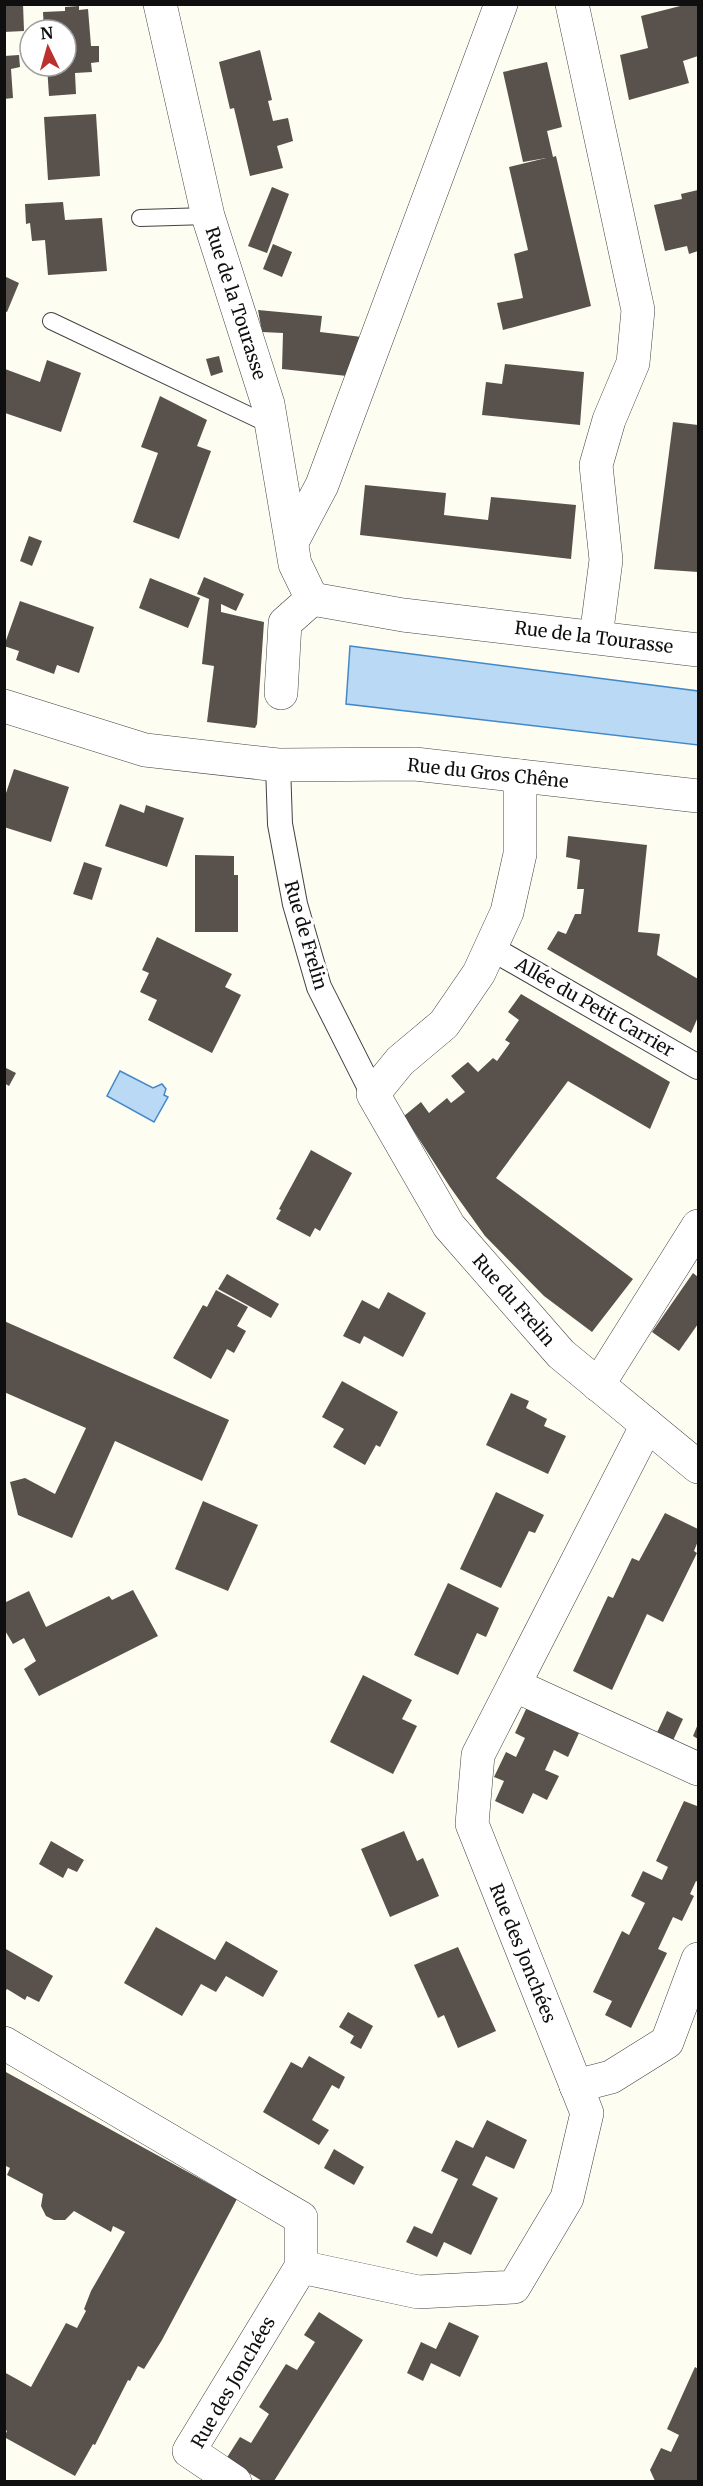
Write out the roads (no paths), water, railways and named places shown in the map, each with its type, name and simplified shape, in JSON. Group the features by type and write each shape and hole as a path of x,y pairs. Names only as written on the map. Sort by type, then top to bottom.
{"street":[{"name":"Rue de la Tourasse","path":"160,4 208,216 268,404 295,564 312,599 403,615 699,650"},
{"path":"292,542 322,485 501,4"},
{"path":"572,4 638,310 633,363 609,420 596,465 606,560 596,638"},
{"path":"281,693 285,623 312,599"},
{"name":"Rue du Gros Chêne","path":"4,706 145,750 278,765 415,764 699,796"},
{"name":"Rue de Frelin","path":"278,765 280,824 295,904 319,987 373,1094"},
{"path":"373,1094 400,1061 444,1024 479,973 491,948 507,912 520,854 520,776"},
{"name":"Allée du Petit Carrier","path":"491,948 699,1067"},
{"name":"Rue du Frelin","path":"373,1094 449,1226 561,1354 699,1467"},
{"path":"598,1385 699,1226"},
{"name":"Rue des Jonchées","path":"235,2481 189,2451 302,2267 418,2292 514,2287 567,2198 587,2113 472,1824 478,1755 647,1425"},
{"path":"514,1685 699,1769"},
{"path":"576,2086 611,2077 666,2043 699,1959"},
{"path":"4,2043 300,2218 302,2267"}],"lane":[{"path":"140,218 208,216"},
{"path":"51,321 272,426"}],"water":[{"path":"350,646 698,691 698,745 346,704"},
{"path":"120,1071 153,1088 162,1084 166,1089 164,1095 168,1097 154,1122 107,1096"}]}
